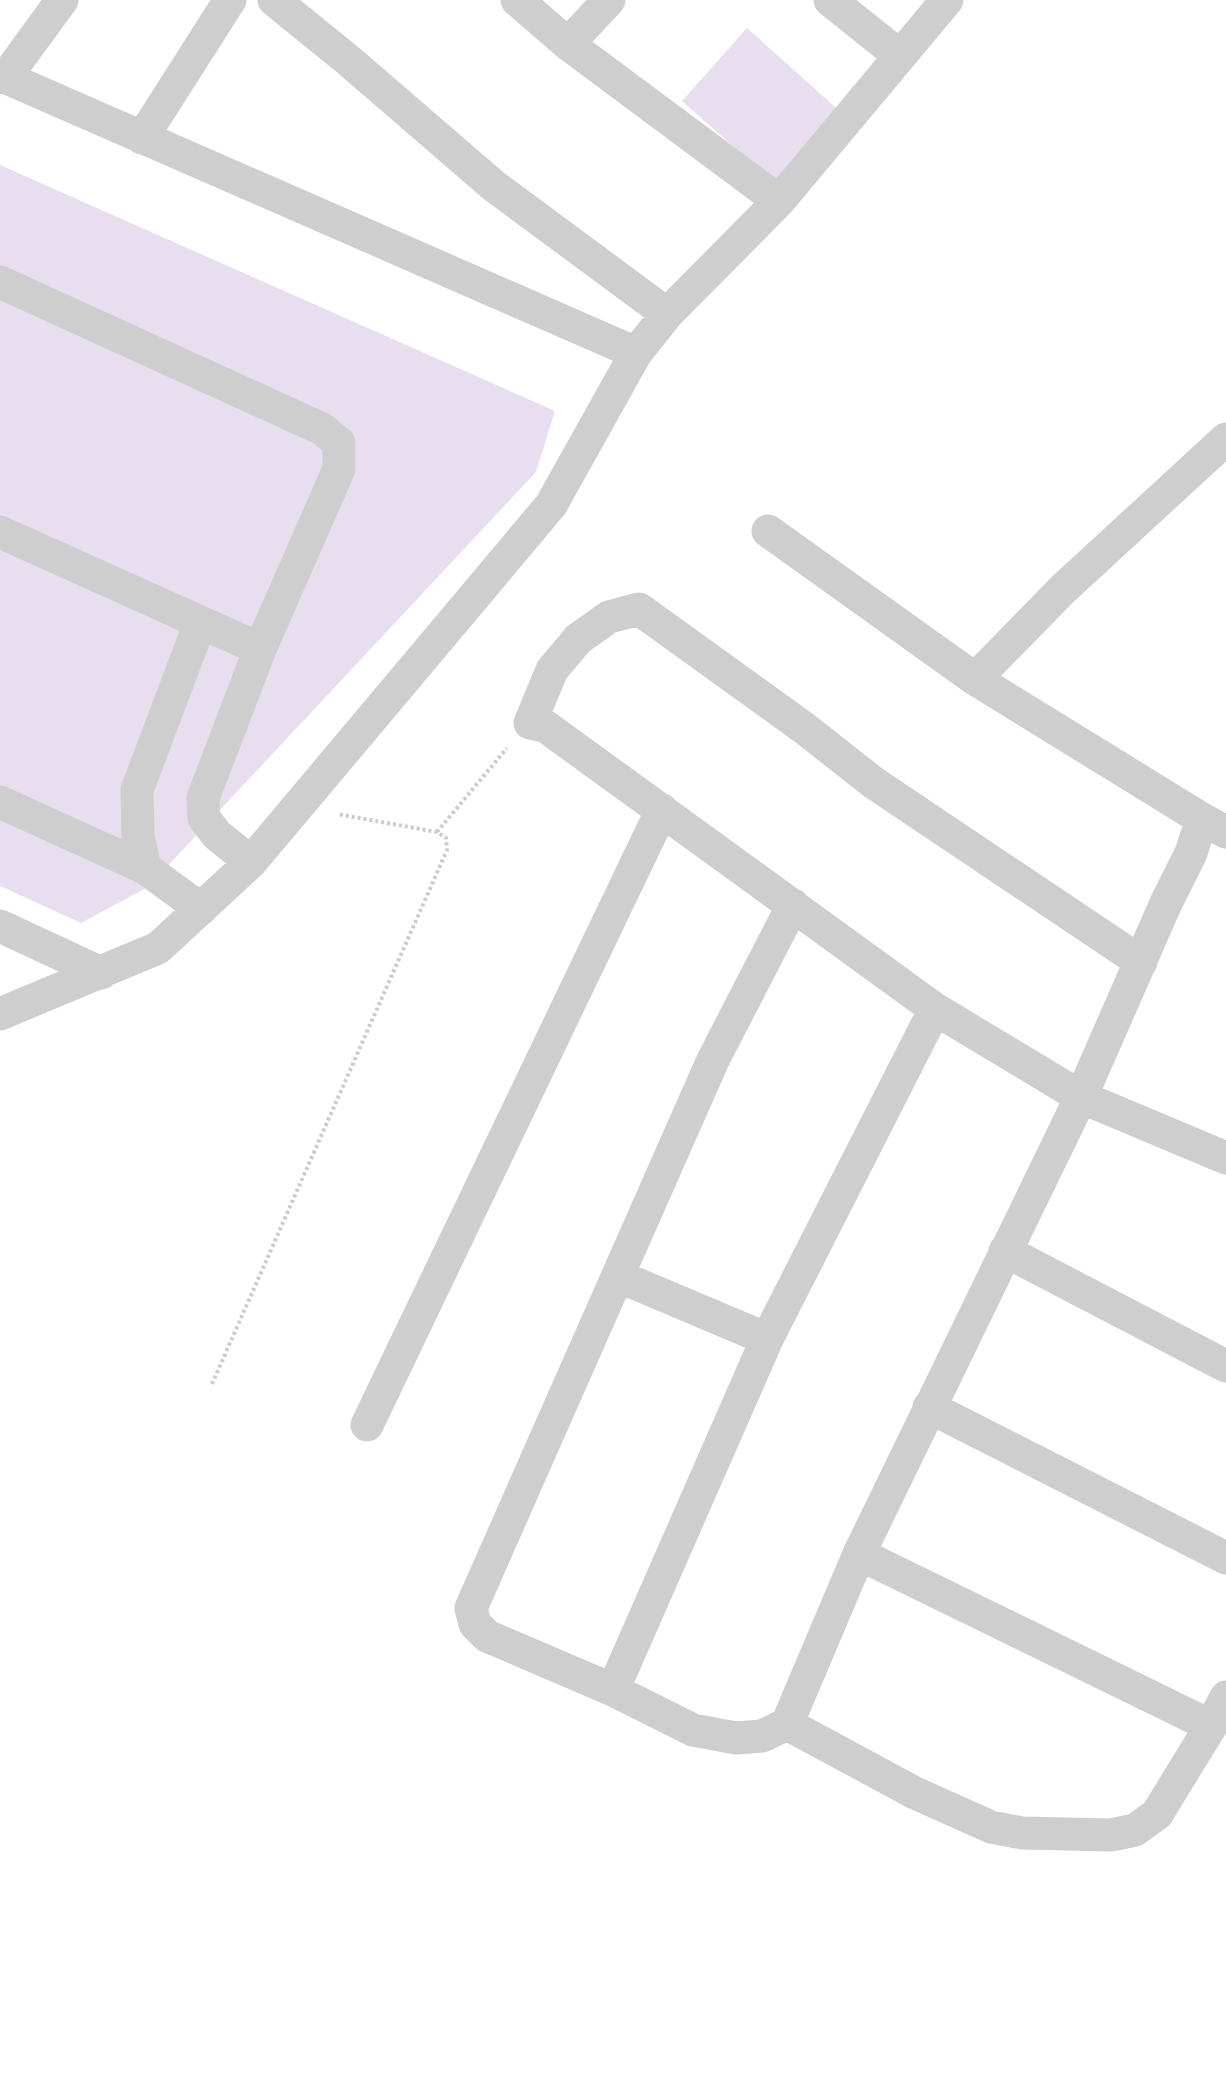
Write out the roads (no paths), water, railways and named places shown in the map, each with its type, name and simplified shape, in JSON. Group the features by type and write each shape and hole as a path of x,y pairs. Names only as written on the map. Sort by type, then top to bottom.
{"street":[{"path":"62,0 3,77 636,354"},
{"path":"142,138 230,0"},
{"path":"274,0 348,60 494,186 667,314"},
{"path":"517,0 568,44 779,201"},
{"path":"568,44 609,0"},
{"path":"830,0 900,56"},
{"path":"0,1014 158,948 250,862 551,506 636,354 667,314 779,201 947,0"},
{"path":"0,282 322,429 339,443 339,469 260,649 203,798 204,818 217,835 250,862"},
{"path":"975,679 1062,590 1226,439"},
{"path":"768,531 975,679 1214,825 1191,853 1081,1097 859,1554 787,1724 762,1736 736,1738 693,1730 613,1690 487,1636 475,1624 471,1608 713,1060 793,905"},
{"path":"0,532 260,649"},
{"path":"1141,962 874,783 804,728 639,609 609,617 578,639 552,670 530,723 544,726 935,1009 1081,1097 1226,1158"},
{"path":"145,868 138,836 136,790 200,623"},
{"path":"0,802 145,868 201,909"},
{"path":"367,1425 662,810"},
{"path":"0,926 101,973"},
{"path":"613,1690 767,1339 935,1009"},
{"path":"1005,1251 1226,1365"},
{"path":"618,1276 767,1339"},
{"path":"929,1407 1226,1558"},
{"path":"859,1554 1211,1726"},
{"path":"787,1724 915,1793 991,1827 1022,1833 1111,1835 1135,1830 1157,1814 1211,1726 1226,1697"}]}
